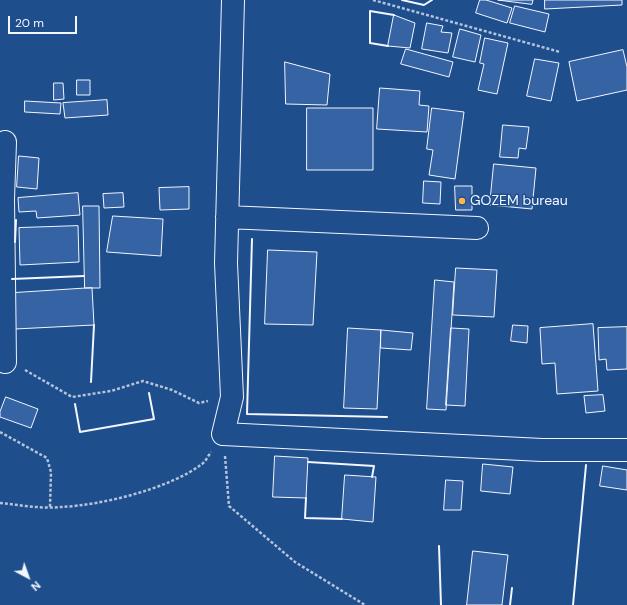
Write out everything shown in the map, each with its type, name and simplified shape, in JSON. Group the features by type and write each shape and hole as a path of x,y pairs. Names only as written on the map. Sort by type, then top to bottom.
{"street":[{"path":"233,0 226,263 232,397 223,434 542,450 627,450"},
{"path":"5,142 3,199 6,362"},
{"path":"227,217 477,228"}],"path":[{"path":"373,0 560,52"},
{"path":"6,362 30,372 72,397 111,390 143,381 172,390 199,403 232,397"},
{"path":"0,432 47,458 51,472 50,507"},
{"path":"0,503 60,508 94,503 125,496 166,484 203,464 223,434"},
{"path":"223,434 229,506 295,562 365,605"}],"building":[{"path":"480,0 486,0 512,8 507,23 476,13"},
{"path":"498,0 533,0 532,4"},
{"path":"545,0 622,0 622,5 545,9"},
{"path":"515,6 549,14 545,32 510,23"},
{"path":"394,15 415,23 410,48 388,46"},
{"path":"427,23 443,26 441,32 452,33 448,53 422,49"},
{"path":"460,29 481,35 475,62 453,57"},
{"path":"485,38 508,43 497,94 478,90 484,64 480,63"},
{"path":"406,49 453,62 449,77 401,64"},
{"path":"623,50 627,67 627,90 577,101 569,62"},
{"path":"535,59 559,63 551,101 527,96"},
{"path":"285,62 330,74 327,105 286,104"},
{"path":"77,80 90,80 90,95 77,95"},
{"path":"54,83 63,83 64,99 54,100"},
{"path":"380,88 420,91 419,105 429,106 427,132 377,129"},
{"path":"107,100 108,115 65,118 63,103"},
{"path":"25,101 61,103 60,114 25,112"},
{"path":"307,108 373,108 373,170 307,170"},
{"path":"432,108 464,112 455,179 429,175 433,150 427,149"},
{"path":"503,125 529,127 526,149 519,148 518,158 500,157"},
{"path":"19,156 39,158 37,189 17,187"},
{"path":"494,164 536,168 532,209 490,205"},
{"path":"424,181 441,182 440,204 423,203"},
{"path":"455,186 472,186 472,210 456,210"},
{"path":"189,187 189,209 160,210 159,188"},
{"path":"78,193 80,215 37,218 36,211 19,212 18,198"},
{"path":"123,193 124,207 104,208 103,194"},
{"path":"83,206 99,206 100,288 85,288"},
{"path":"113,216 163,219 161,256 107,252"},
{"path":"78,226 79,262 20,265 19,228"},
{"path":"268,250 317,252 313,325 265,324"},
{"path":"456,268 497,270 494,317 453,315"},
{"path":"435,280 454,282 446,410 427,409"},
{"path":"92,288 94,325 15,329 14,293"},
{"path":"593,324 598,391 557,394 555,363 542,364 540,328"},
{"path":"513,325 528,326 527,343 511,341"},
{"path":"627,327 627,369 607,370 606,359 599,360 598,328"},
{"path":"348,328 381,330 377,409 344,408"},
{"path":"451,328 469,329 465,406 446,405"},
{"path":"381,330 413,333 411,350 381,348"},
{"path":"603,395 605,411 586,413 584,396"},
{"path":"6,397 38,409 31,428 0,417 0,412"},
{"path":"275,456 308,458 306,498 273,497"},
{"path":"483,464 513,467 510,494 481,491"},
{"path":"603,466 627,470 627,490 600,486"},
{"path":"345,475 376,477 373,522 342,519"},
{"path":"446,480 463,481 461,510 444,510"},
{"path":"473,551 508,555 502,605 467,605"}],"wall":[{"path":"402,0 424,5 432,0"},
{"path":"388,46 370,43 370,11 394,15"},
{"path":"15,242 16,220"},
{"path":"252,239 247,414 387,417"},
{"path":"12,279 84,276"},
{"path":"91,382 94,325"},
{"path":"75,404 80,432 154,419 149,393"},
{"path":"308,462 374,466 372,477"},
{"path":"573,605 586,465"},
{"path":"306,498 305,518 342,519"},
{"path":"439,546 441,605"},
{"path":"510,605 512,588"}],"place":[{"name":"GOZEM bureau","path":"462,201"}]}
